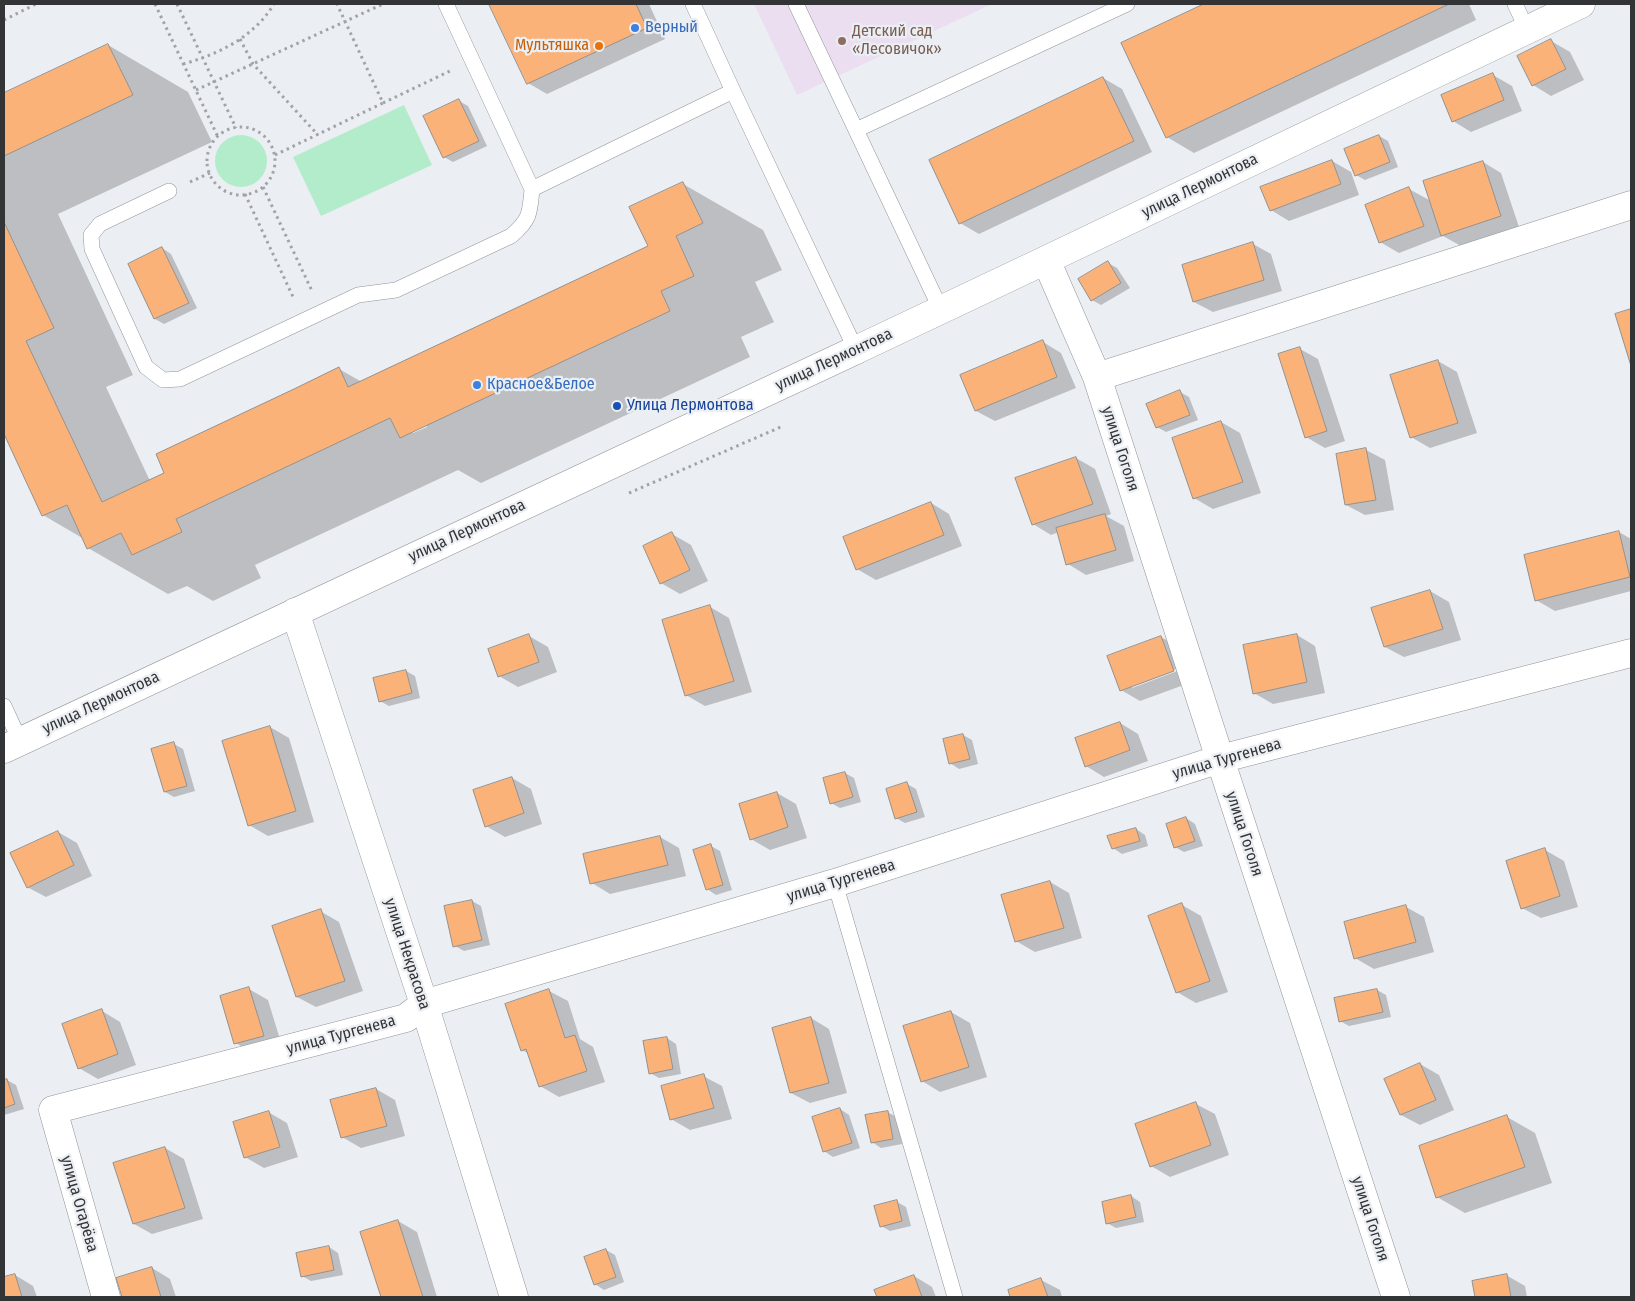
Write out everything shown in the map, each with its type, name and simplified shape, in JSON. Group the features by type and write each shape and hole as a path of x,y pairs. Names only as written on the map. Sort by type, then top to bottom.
{"street":[{"name":"улица Лермонтова","path":"12,745 941,310 1580,4"},
{"path":"1097,377 1631,205"},
{"name":"улица Гоголя","path":"1046,260 1097,377 1396,1297"},
{"name":"улица Некрасова","path":"296,612 424,1004 514,1297"},
{"name":"улица Тургенева","path":"53,1110 406,1018 424,1004 835,884 1220,759 1631,654"},
{"name":"улица Огарёва","path":"53,1110 106,1297"}],"lane":[{"path":"169,191 100,224 90,235 92,249 146,367 162,380 180,379 358,294 396,290 511,236 524,224 531,208 532,189 446,4"},
{"path":"693,4 856,350"},
{"path":"796,4 941,310"},
{"path":"856,130 1127,4"},
{"path":"1515,4 1527,30"},
{"path":"532,189 733,91"},
{"path":"4,706 12,745"},
{"path":"835,884 955,1297"}],"path":[{"path":"4,20 36,4"},
{"path":"155,4 218,137"},
{"path":"177,4 236,128"},
{"path":"183,64 231,46 252,30 274,4"},
{"path":"337,4 383,103"},
{"path":"196,90 383,4"},
{"path":"240,39 253,64 318,135"},
{"path":"275,155 472,60"},
{"path":"241,127 257,130 269,140 275,155 274,171 263,187 253,193 240,195 227,192 216,184 210,173 208,156 213,141 218,137 225,131 241,127"},
{"path":"263,187 322,312"},
{"path":"245,194 304,320"},
{"path":"628,494 784,426"}],"shaded area":[{"name":"Детский сад «Лесовичок»","path":"754,4 992,4 797,95"}],"green space":[{"path":"404,105 432,165 321,216 293,157"},
{"path":"236,135 246,135 256,139 263,146 267,161 263,176 256,183 246,187 236,187 226,183 219,176 215,166 215,156 219,146 226,139"}],"building":[{"path":"489,4 636,4 647,28 527,84"},
{"path":"1204,4 1449,4 1166,138 1121,43"},
{"path":"1551,39 1566,69 1532,86 1517,56"},
{"path":"108,44 133,95 4,156 4,93"},
{"path":"1493,73 1504,100 1452,122 1441,95"},
{"path":"1103,77 1134,141 959,224 929,160"},
{"path":"459,99 479,141 443,158 423,116"},
{"path":"1379,135 1390,162 1355,176 1344,149"},
{"path":"1332,160 1341,184 1270,211 1260,187"},
{"path":"1483,161 1501,216 1441,236 1423,181"},
{"path":"683,182 703,223 676,236 694,276 661,291 670,311 400,438 390,418 176,519 182,532 132,555 121,533 87,549 67,505 42,516 4,434 4,222 54,328 26,341 102,502 164,473 156,454 339,367 348,387 648,246 629,207"},
{"path":"1409,187 1424,226 1379,243 1365,205"},
{"path":"1253,242 1264,280 1193,302 1182,265"},
{"path":"162,247 189,303 154,319 128,264"},
{"path":"1108,261 1121,283 1091,301 1078,279"},
{"path":"1631,309 1631,366 1615,314"},
{"path":"1043,340 1057,377 975,411 960,375"},
{"path":"1300,347 1327,431 1305,438 1278,354"},
{"path":"1438,360 1458,423 1410,438 1390,375"},
{"path":"1180,390 1190,415 1156,428 1146,404"},
{"path":"1221,421 1243,482 1193,499 1172,438"},
{"path":"1366,448 1376,500 1345,505 1336,454"},
{"path":"1076,457 1093,504 1032,525 1015,478"},
{"path":"931,502 944,535 856,570 843,537"},
{"path":"1105,514 1116,550 1066,565 1056,528"},
{"path":"1619,531 1630,577 1535,601 1524,555"},
{"path":"672,532 690,570 660,584 643,546"},
{"path":"1430,590 1443,629 1384,647 1371,608"},
{"path":"710,605 734,681 685,696 662,620"},
{"path":"529,634 539,662 498,677 488,649"},
{"path":"1297,634 1307,682 1253,694 1243,645"},
{"path":"1161,636 1174,671 1120,691 1107,656"},
{"path":"406,670 412,693 379,702 373,678"},
{"path":"1120,722 1130,750 1085,767 1075,738"},
{"path":"270,726 296,811 248,826 222,741"},
{"path":"963,734 970,759 949,764 943,739"},
{"path":"174,742 187,786 164,792 151,749"},
{"path":"845,772 853,797 830,804 823,778"},
{"path":"512,777 524,813 485,827 473,790"},
{"path":"907,782 917,812 895,819 886,789"},
{"path":"777,792 788,827 750,840 739,804"},
{"path":"1186,817 1195,841 1174,848 1166,824"},
{"path":"1136,828 1140,841 1112,849 1107,836"},
{"path":"58,831 74,865 27,888 10,853"},
{"path":"660,836 668,865 590,884 583,854"},
{"path":"711,844 723,885 706,890 693,850"},
{"path":"1545,848 1560,896 1521,909 1506,861"},
{"path":"1050,881 1064,928 1015,942 1001,895"},
{"path":"472,900 482,940 453,947 444,906"},
{"path":"1182,903 1210,981 1176,993 1148,916"},
{"path":"1406,905 1416,942 1354,959 1344,922"},
{"path":"321,909 345,981 296,997 272,926"},
{"path":"249,987 264,1036 234,1044 220,996"},
{"path":"549,989 565,1038 575,1035 587,1071 539,1087 526,1049 521,1051 505,1004"},
{"path":"1377,989 1383,1012 1339,1022 1334,998"},
{"path":"102,1009 118,1054 78,1069 62,1024"},
{"path":"951,1011 969,1067 921,1082 903,1026"},
{"path":"811,1017 829,1083 790,1093 772,1028"},
{"path":"667,1037 673,1069 649,1074 643,1041"},
{"path":"1420,1063 1436,1100 1400,1115 1384,1079"},
{"path":"704,1074 714,1108 670,1120 661,1086"},
{"path":"7,1079 15,1104 4,1108 4,1080"},
{"path":"376,1088 387,1126 341,1138 330,1100"},
{"path":"1196,1102 1211,1145 1150,1167 1135,1124"},
{"path":"840,1108 852,1143 823,1152 812,1117"},
{"path":"269,1111 280,1147 244,1158 233,1122"},
{"path":"888,1111 893,1139 871,1143 865,1115"},
{"path":"1507,1115 1525,1167 1436,1198 1419,1146"},
{"path":"165,1147 185,1208 133,1224 113,1163"},
{"path":"1131,1195 1136,1217 1106,1224 1102,1202"},
{"path":"897,1200 902,1221 880,1227 874,1206"},
{"path":"398,1220 423,1297 381,1297 360,1232"},
{"path":"329,1246 334,1270 301,1277 296,1253"},
{"path":"606,1249 616,1277 594,1285 584,1257"},
{"path":"152,1267 161,1297 122,1297 116,1278"},
{"path":"15,1274 22,1297 4,1297 4,1277"},
{"path":"1507,1274 1511,1297 1475,1297 1472,1281"},
{"path":"914,1275 922,1297 877,1297 874,1290"},
{"path":"1041,1278 1048,1297 1010,1297 1008,1290"}],"place":[{"name":"Верный","path":"635,28"},
{"name":"Детский сад «Лесовичок»","path":"842,41"},
{"name":"Мультяшка","path":"599,46"},
{"name":"Красное&Белое","path":"477,385"},
{"name":"Улица Лермонтова","path":"617,406"}]}
